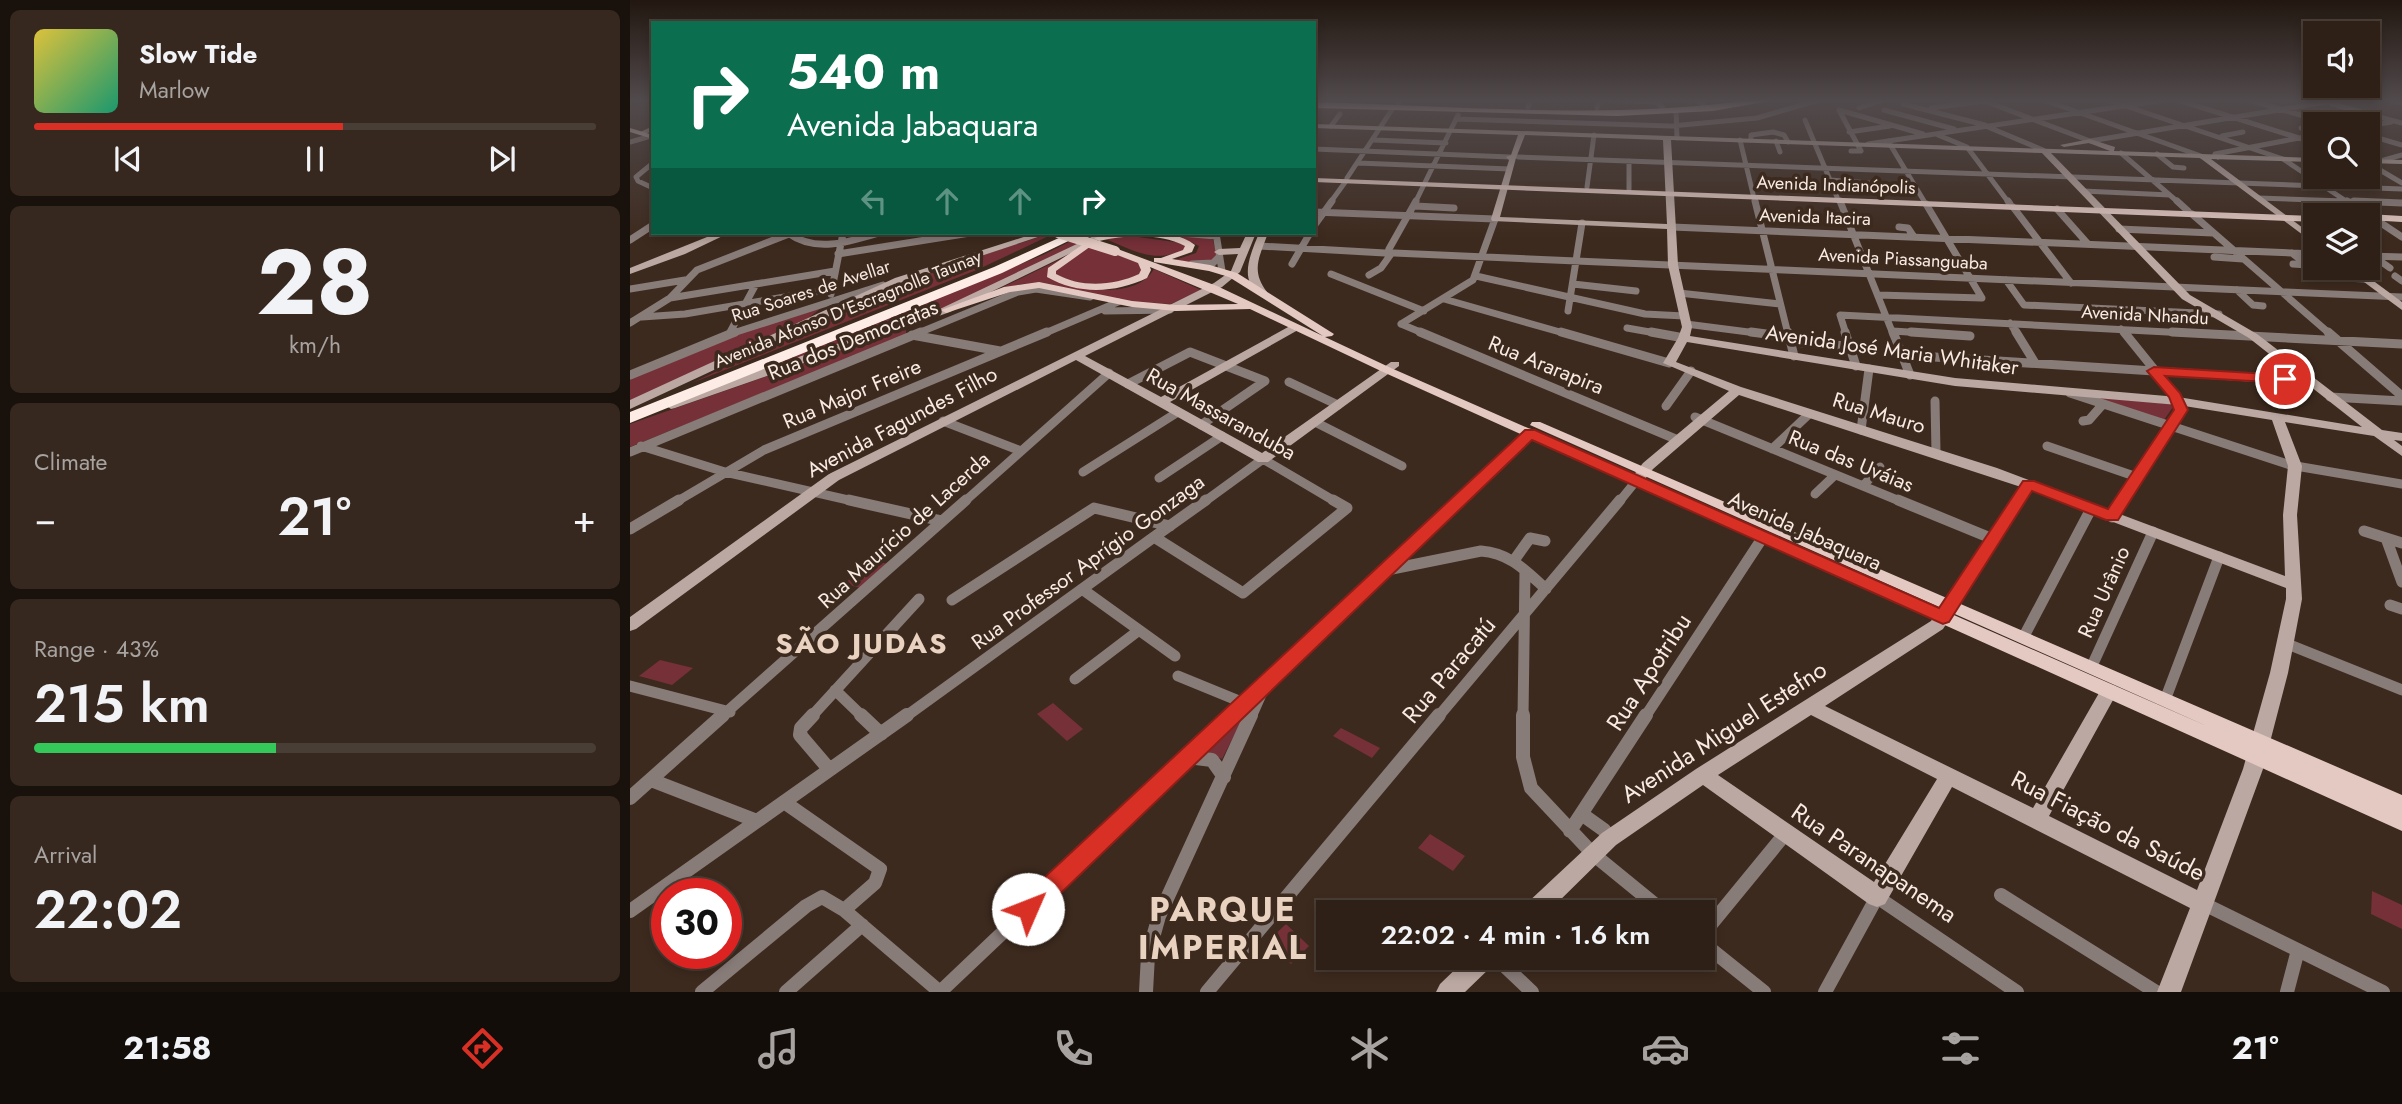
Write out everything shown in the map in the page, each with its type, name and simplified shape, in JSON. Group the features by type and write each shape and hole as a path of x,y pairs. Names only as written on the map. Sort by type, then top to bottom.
{"highway":[{"name":"Avenida Afonso D'Escragnolle Taunay","path":"630,419 1032,256 1094,236"},
{"name":"Avenida Afonso D'Escragnolle Taunay","path":"630,407 963,277 1045,237"}],"main road":[{"name":"Avenida Indianópolis","path":"1316,178 2303,217"},
{"name":"Avenida Indianópolis","path":"1506,186 1670,192"},
{"name":"Avenida Indianópolis","path":"2011,206 2100,209"},
{"path":"2380,220 2402,221"},
{"path":"1066,235 1117,250"},
{"path":"1076,235 1141,258 1175,257 1187,252 1190,245 1186,241 1141,235"},
{"path":"1114,235 1094,236 1055,264 1051,275 1071,282 1110,287 1143,276 1146,270 1141,258"},
{"name":"Avenida Jabaquara","path":"1141,258 1228,273 1319,329 1391,367 1530,433 1639,476 1763,537 1946,612 2023,638 2165,700 2402,822"},
{"name":"Avenida Jabaquara","path":"1141,258 1213,288 1294,328 1391,367 1946,612 2109,691 2402,804"},
{"path":"946,310 1029,285 1047,286 1118,302 1173,309 1252,307"}],"street":[{"path":"1316,223 1370,146"},
{"path":"1369,275 1382,267 1444,146"},
{"path":"1331,274 1424,311 1444,299 1475,276 1518,146"},
{"path":"1587,187 1593,146"},
{"path":"1667,146 1674,265 1685,320 1684,338 1669,363"},
{"path":"1742,146 1770,269 1794,356"},
{"path":"1778,146 1780,152"},
{"path":"1816,146 1910,375"},
{"path":"1842,146 1859,146"},
{"path":"1878,295 1981,299 1972,278 1890,146"},
{"path":"1940,146 2303,160"},
{"path":"1963,146 2071,282"},
{"path":"2034,146 2042,150 2070,177 2188,298 2220,314 2253,336 2402,452"},
{"path":"2042,150 2062,146"},
{"path":"2104,146 2121,153 2402,398"},
{"path":"2174,146 2201,156 2303,232"},
{"path":"2218,157 2215,154 2252,146"},
{"path":"2248,147 2283,159 2303,172"},
{"path":"1316,149 2303,185"},
{"path":"2157,154 2173,167 2185,168"},
{"path":"2395,161 2402,155"},
{"path":"1629,161 1629,189"},
{"path":"1358,163 1510,169"},
{"path":"651,165 636,177 638,181 651,187"},
{"path":"2380,167 2402,183"},
{"path":"1830,180 1858,181"},
{"path":"2380,188 2402,189"},
{"path":"2329,189 2350,203"},
{"path":"2083,191 2170,195"},
{"path":"2258,198 2402,204"},
{"path":"1415,206 1454,208"},
{"path":"2057,209 2088,244"},
{"name":"Avenida Itacira","path":"1316,212 2303,253"},
{"path":"1568,311 1582,223"},
{"path":"2380,224 2402,237"},
{"path":"630,240 651,226"},
{"path":"1899,226 1908,228 1914,237"},
{"path":"2119,229 2214,233"},
{"path":"630,271 720,235"},
{"path":"630,323 670,298 685,280 700,268 784,235"},
{"path":"792,235 808,243 841,243 871,235"},
{"path":"781,336 821,312 830,302 843,235"},
{"path":"838,254 957,235"},
{"path":"1216,235 1219,254 1228,273"},
{"path":"1213,288 1244,251 1250,235"},
{"path":"1262,235 1251,274 1252,282 1262,292"},
{"path":"1292,264 1309,235"},
{"path":"630,419 946,310 1094,236"},
{"name":"Rua Soares de Avellar","path":"630,375 729,334 1045,237"},
{"name":"Avenida Piassanguaba","path":"1259,246 2402,297"},
{"path":"1219,254 1244,251"},
{"path":"2292,253 2307,265 2292,264"},
{"path":"1185,264 1211,264 1217,261 1219,254"},
{"path":"2380,256 2402,257"},
{"path":"2214,257 2244,258"},
{"path":"2380,262 2390,268"},
{"path":"670,298 835,271"},
{"path":"1475,276 1651,315 1790,339 1848,346 1856,366"},
{"path":"630,289 685,280"},
{"path":"630,407 899,280"},
{"path":"2006,280 2020,303 2024,304 2220,314"},
{"path":"2366,280 2402,307"},
{"path":"729,334 747,304 755,284"},
{"path":"1573,284 1636,291"},
{"name":"Avenida Fagundes Filho","path":"630,625 845,471 1213,288"},
{"path":"642,317 671,316 832,289"},
{"name":"Rua dos Democratas","path":"630,452 1024,290 1094,297"},
{"path":"2236,290 2253,304 2263,306"},
{"path":"1679,293 1780,304"},
{"name":"Rua Mauro","path":"1444,299 1669,363 1737,390 1936,452 2294,585"},
{"name":"Rua Major Freire","path":"630,529 770,447 1004,352 1118,302"},
{"name":"Rua Major Freire","path":"1097,312 1173,309"},
{"name":"Rua Ararapira","path":"1424,311 1401,324 1678,440"},
{"name":"Avenida Nhandu","path":"1848,346 1838,315 2402,344"},
{"path":"915,321 912,335 1004,352"},
{"path":"2010,323 2035,363"},
{"path":"1160,402 1294,328"},
{"name":"Avenida José Maria Whitaker","path":"1627,328 1983,386 2178,401 2402,437"},
{"path":"2112,517 2181,410 2178,401 2121,329"},
{"path":"1893,331 1970,336"},
{"path":"1128,384 1186,352 1194,352 1264,381 1201,425"},
{"path":"1902,355 2309,381"},
{"name":"Rua Massaranduba","path":"1077,356 1346,507 1248,591 1239,592 1154,537"},
{"path":"630,365 642,370"},
{"name":"Rua Professor Aprígio Gonzaga","path":"630,911 1391,367"},
{"path":"1861,430 1869,369"},
{"path":"1666,406 1691,371"},
{"name":"Rua Maurício de Lacerda","path":"630,798 1109,373"},
{"path":"1289,382 1338,405"},
{"name":"Rua Paracatú","path":"1208,992 1639,476 1699,418 1737,390"},
{"path":"2063,391 2295,466 2402,484"},
{"path":"2330,397 2402,398"},
{"path":"1935,401 1936,452"},
{"path":"2083,421 2088,420 2103,404"},
{"path":"1083,472 1178,412"},
{"path":"1772,449 1809,414"},
{"path":"2169,992 2204,904 2258,750 2285,643 2294,585 2290,515 2295,466 2277,416"},
{"name":"Rua das Uváias","path":"1699,418 1993,538"},
{"path":"943,421 1021,452"},
{"path":"1315,422 1402,466"},
{"path":"702,992 806,906 822,897 844,910 940,992 1530,433"},
{"path":"1159,478 1222,436"},
{"path":"641,446 725,472 942,521"},
{"path":"2048,446 2068,449 2137,477"},
{"path":"1863,486 1880,467"},
{"path":"1815,494 1835,475"},
{"name":"Avenida Miguel Estefno","path":"1545,900 1609,839 1703,775 1937,625 2029,485"},
{"path":"952,600 1094,508 1170,526"},
{"path":"2023,638 2091,509"},
{"path":"2364,531 2402,543"},
{"name":"Rua Urânio","path":"2091,668 2152,532"},
{"name":"Rua Apotribu","path":"1570,831 1763,537"},
{"path":"1515,559 1530,538 1545,541"},
{"path":"2386,538 2402,582"},
{"path":"1386,570 1482,551 1501,553 1515,559 1546,589"},
{"path":"2165,700 2219,557"},
{"path":"1525,571 1523,757 1531,788 1593,854 1649,900"},
{"path":"1082,589 1175,656"},
{"path":"829,769 800,732 803,724 919,599"},
{"path":"2390,605 2402,609"},
{"path":"1075,679 1138,631"},
{"path":"863,642 878,644"},
{"path":"2285,643 2402,690"},
{"path":"1178,676 1244,703"},
{"path":"1146,992 1152,937 1266,683"},
{"path":"630,686 730,712"},
{"path":"835,690 881,734"},
{"path":"2037,820 2109,691"},
{"name":"Rua Fiação da Saúde","path":"1811,706 2383,992"},
{"path":"1188,757 1212,760 1224,777"},
{"name":"Rua Paranapanema","path":"1703,775 2017,992"},
{"path":"1825,992 1949,775"},
{"path":"651,780 757,821"},
{"path":"784,802 880,869 875,883 844,910"},
{"path":"1583,814 1604,830 1609,839"},
{"path":"1715,919 1785,834"},
{"path":"2001,895 2156,992"},
{"path":"786,992 862,925"},
{"path":"2287,992 2298,950"},
{"path":"1715,953 1764,992"},
{"path":"1448,992 1471,970"},
{"path":"1509,970 1532,992"}],"shaded area":[{"path":"1051,235 979,269 692,383 913,278"},
{"path":"1148,235 1204,237 1213,240 1217,256 1209,264 1175,260 1196,253 1199,246 1186,240"},
{"path":"1131,236 1182,243 1188,248 1155,256 1103,238"},
{"path":"1075,239 1085,243 926,316 720,386 1043,255"},
{"path":"1091,246 1141,263 1145,269 1125,281 1102,285 1077,282 1055,274 1055,270"},
{"path":"1063,258 1049,278 1092,289 1121,289 1145,279 1154,269 1201,290 1171,304 1132,303 1040,283 1021,284 993,292"},
{"path":"821,308 806,320 630,403 630,377 719,339"},
{"path":"906,330 906,335 630,447 630,424"},
{"path":"2092,397 2170,404 2173,407 2164,420"},
{"path":"872,560 888,564 861,588 844,584"},
{"path":"660,660 693,668 672,685 639,676"},
{"path":"1253,699 1222,759 1202,750"},
{"path":"1053,703 1083,729 1067,741 1037,714"},
{"path":"1341,728 1380,748 1372,758 1333,736"},
{"path":"1430,834 1465,856 1453,871 1418,848"},
{"path":"2372,891 2402,905 2402,929 2371,914"},
{"path":"1286,924 1309,946 1291,964 1267,942"}],"railway":[{"path":"1075,235 1118,250"}],"district":[{"name":"SÃO JUDAS","path":"862,643"},
{"name":"PARQUE IMPERIAL","path":"1223,928"}],"route":[{"path":"1028,909 1530,433 1943,617 2029,485 2112,517 2181,410 2175,396 2154,371 2285,379"}]}
